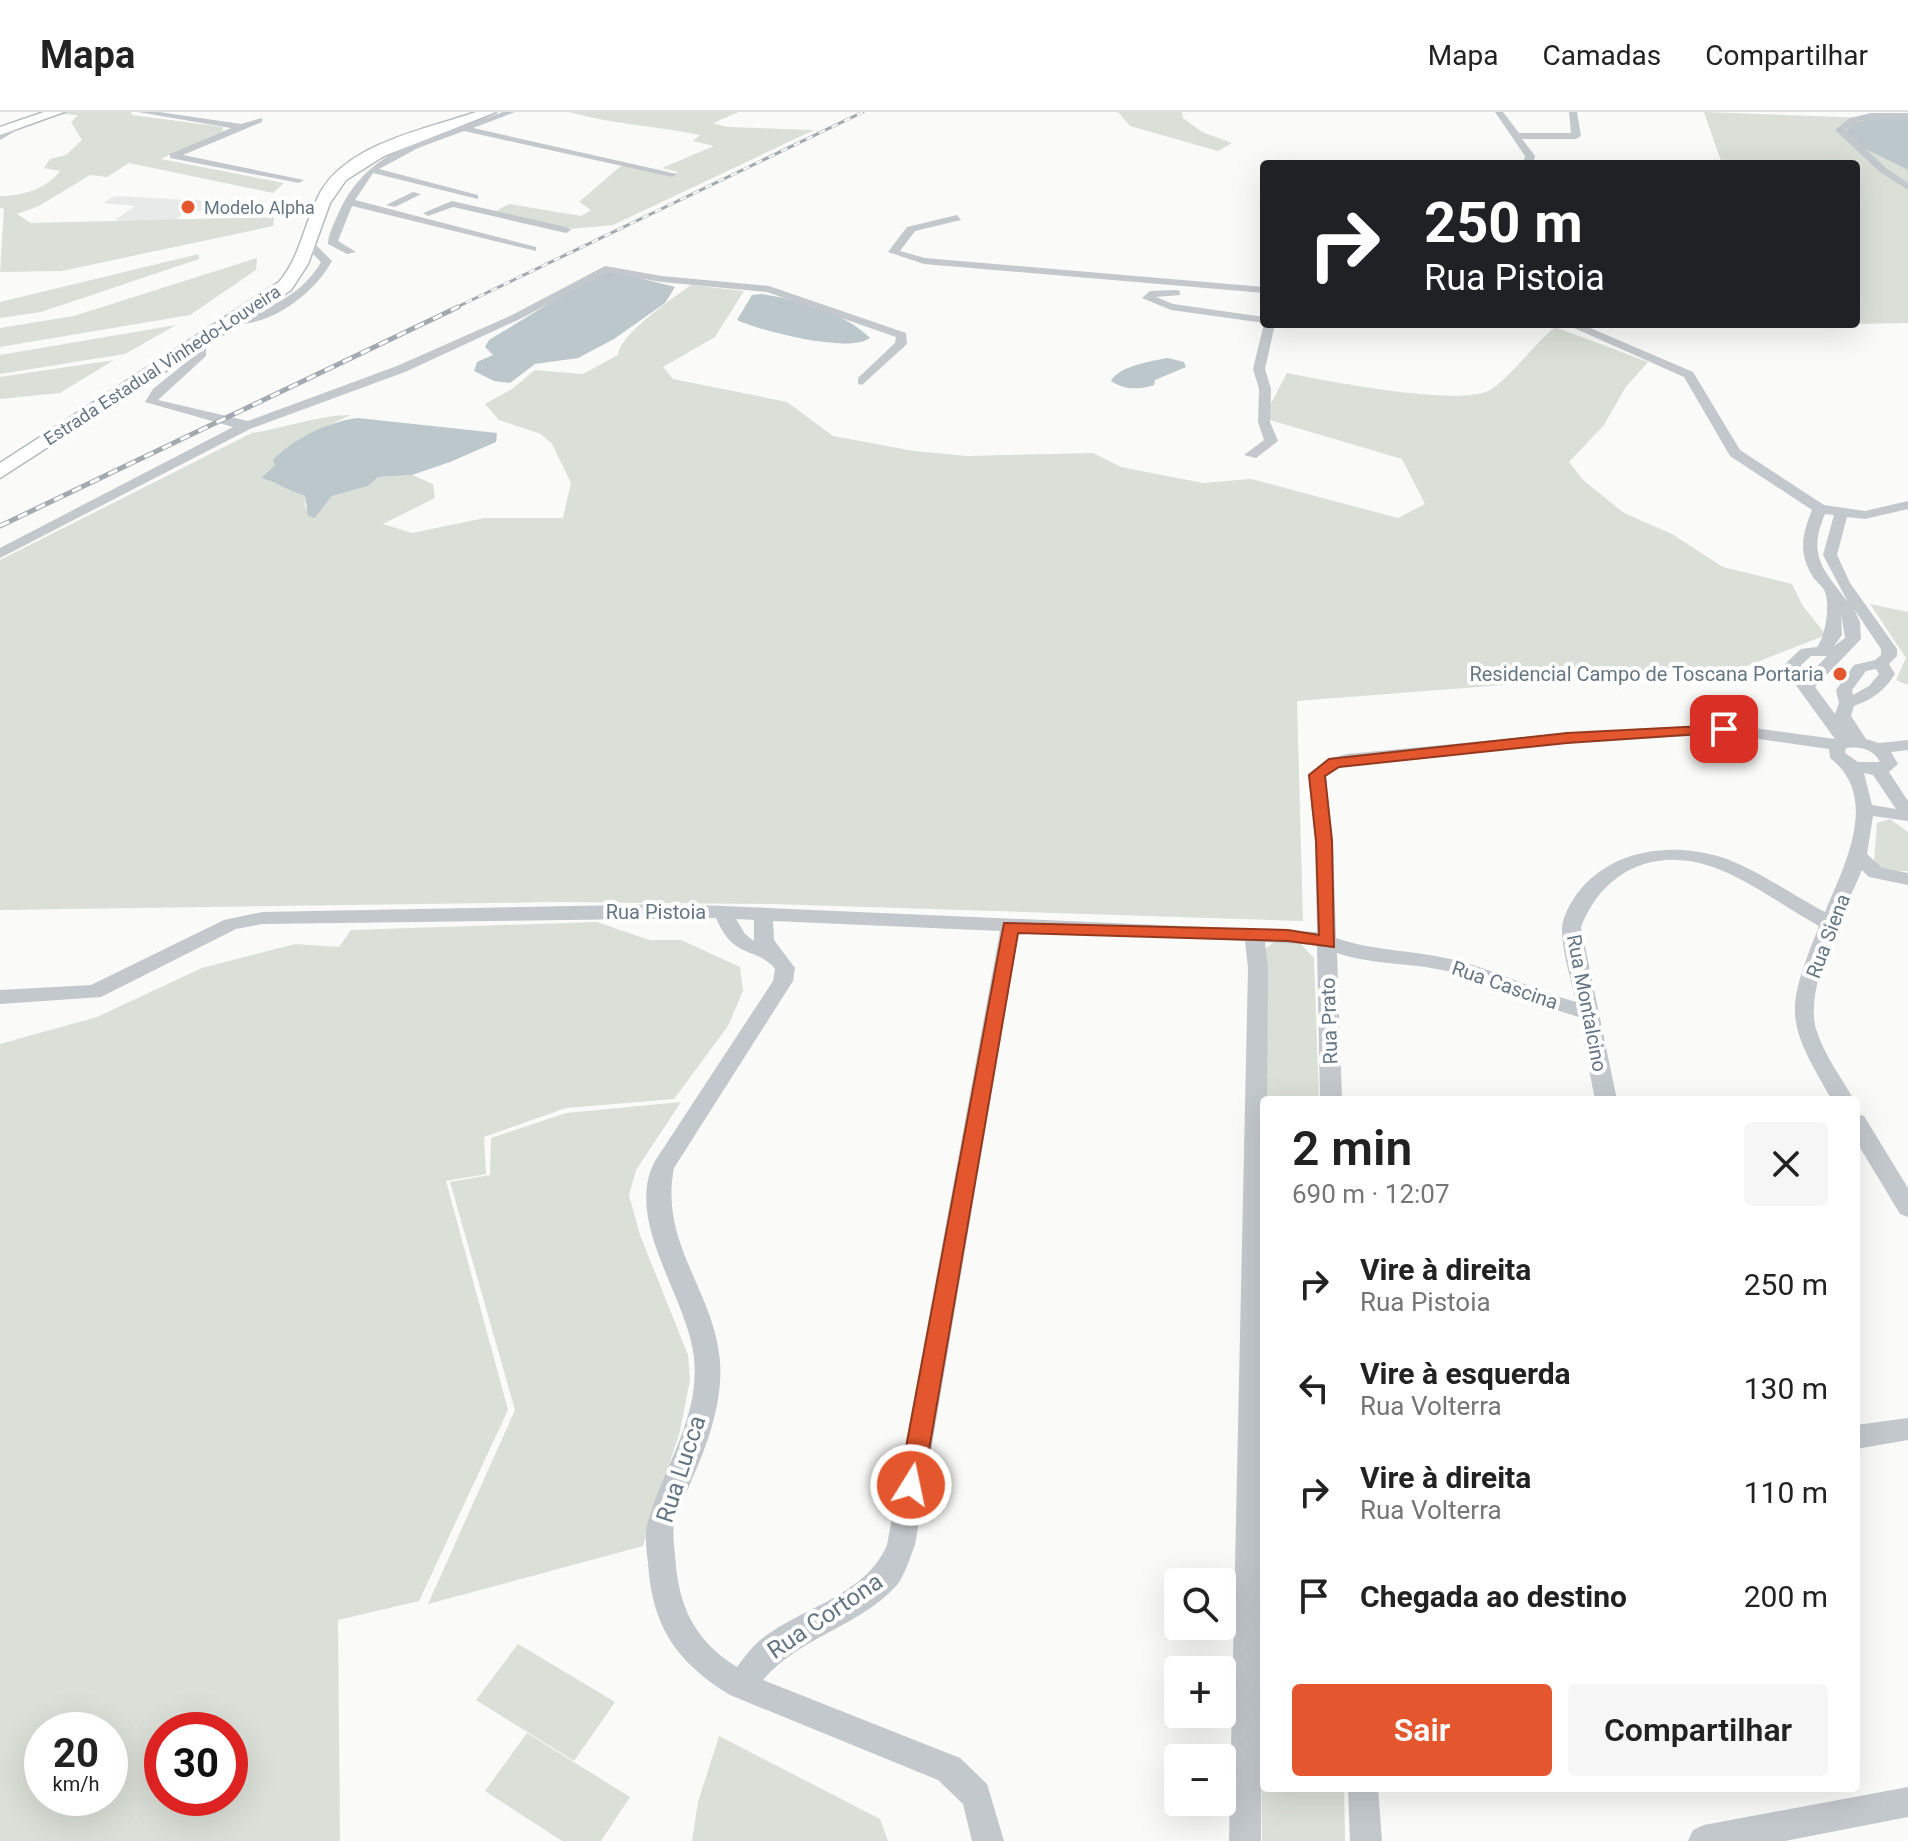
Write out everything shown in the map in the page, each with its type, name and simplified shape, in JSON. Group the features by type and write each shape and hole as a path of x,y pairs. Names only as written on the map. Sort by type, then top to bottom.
{"main road":[{"path":"0,131 57,112"},
{"name":"Estrada Estadual Vinhedo-Louveira","path":"0,472 285,286 301,267 311,246 330,189 353,168 391,149 489,112"}],"street":[{"path":"142,112 241,127"},
{"path":"351,252 332,242 349,204 371,170 401,154 511,112"},
{"path":"1499,112 1530,156 1529,160"},
{"path":"1516,136 1576,136 1573,112"},
{"path":"1908,116 1863,114 1844,124 1841,134 1908,187"},
{"path":"259,120 174,157 299,180"},
{"path":"0,137 20,126"},
{"path":"465,129 672,174"},
{"path":"287,193 309,170"},
{"path":"371,170 487,200"},
{"path":"391,205 416,194"},
{"path":"318,218 349,204 391,205 502,230 534,244 349,204"},
{"path":"428,213 452,204 566,230"},
{"path":"957,218 911,229 893,252 924,261 1260,293"},
{"path":"502,230 524,220"},
{"path":"0,554 245,426 401,369 516,317 605,269 662,279 769,289 902,335 901,344 862,381"},
{"path":"1260,293 1160,292 1150,294 1148,298 1171,307 1260,319"},
{"path":"1251,455 1271,441 1264,422 1265,389 1259,369 1268,328"},
{"path":"1580,328 1689,375 1735,453 1820,509 1865,515 1908,505"},
{"path":"200,343 200,356 157,392 151,402 245,426"},
{"path":"1806,687 1853,639 1852,624 1846,610 1808,551 1811,528 1820,509"},
{"path":"1823,650 1834,635 1830,555 1841,514"},
{"path":"1808,551 1830,555"},
{"path":"1832,585 1889,649 1889,656 1881,663 1860,668 1844,690 1847,703 1843,716 1860,754"},
{"path":"1847,703 1866,697 1878,688 1887,674 1881,663 1842,650 1801,654 1793,664 1795,673 1908,815"},
{"name":"Rua Prato","path":"1331,1096 1324,841 1317,775 1334,763 1567,738 1724,729 1761,733 1860,754"},
{"path":"1860,754 1908,748"},
{"name":"Rua Siena","path":"1841,1096 1808,1037 1802,1015 1803,1001 1829,923 1859,856 1866,810 1860,754"},
{"path":"1866,810 1908,815"},
{"path":"1859,856 1876,873 1899,879"},
{"name":"Rua Montalcino","path":"1605,1096 1571,937 1575,911 1589,890 1615,868 1635,858 1700,857 1718,862 1829,923"},
{"path":"1844,894 1899,879"},
{"name":"Rua Pistoia","path":"0,997 94,992 231,924 262,918 676,910 1316,938 1328,943"},
{"path":"724,913 733,936 745,946 778,958"},
{"name":"Rua Lucca","path":"763,915 764,941 785,968 780,987 663,1167 655,1194 669,1247 704,1333 708,1377 688,1458 660,1523 662,1589 681,1639 710,1668 740,1685 949,1769 976,1795 988,1841"},
{"name":"Rua Cortona","path":"740,1685 768,1652 861,1596 888,1575 901,1545 1010,927"},
{"path":"1245,1841 1258,968 1254,935"},
{"name":"Rua Cascina","path":"1328,943 1358,953 1428,960 1461,968 1588,1012"},
{"path":"1860,1129 1908,1208"},
{"path":"1860,1436 1908,1429"},
{"path":"1363,1792 1366,1841"},
{"path":"1704,1841 1908,1802"}],"shaded area":[{"path":"131,112 132,115 223,127 223,131 161,159 284,183 273,193 129,163 107,177 90,175 39,206 17,214 31,223 274,217 273,226 62,271 0,272 4,209 0,208 0,196 17,195 41,187 60,171 44,168 50,159 66,155 82,140 71,122 78,115 59,114"},
{"path":"569,112 739,112 713,123 727,127 814,130 613,225 570,229 496,211 509,204 581,216 591,210 579,202 622,165 672,176 678,172 662,168 714,146 693,141 700,135"},
{"path":"1118,112 1182,112 1183,118 1202,132 1232,143 1218,151 1130,126"},
{"path":"1704,112 1870,118 1859,146 1908,170 1908,323 1860,324 1860,160 1721,160"},
{"path":"1870,118 1908,119 1908,170 1859,146 1846,133 1849,126"},
{"name":"Modelo Alpha","path":"115,196 247,203 240,211 186,211 176,220 144,222 115,220 135,206 103,203"},
{"path":"199,254 199,259 41,312 0,318 0,302"},
{"path":"257,258 256,270 190,315 0,347 0,328 74,316"},
{"path":"599,273 620,273 675,287 665,303 614,339 578,358 535,364 510,383 494,381 474,371 477,362 493,355 485,347 489,340"},
{"path":"691,285 744,291 715,337 663,367 673,379 787,402 833,436 914,451 967,456 1093,453 1121,467 1203,483 1251,479 1398,518 1425,504 1402,459 1263,418 1287,373 1390,391 1471,395 1496,386 1539,342 1558,328 1648,362 1625,388 1604,425 1569,462 1584,481 1624,513 1672,534 1723,567 1792,584 1803,606 1826,635 1747,666 1297,701 1303,921 773,904 555,902 0,910 0,560 252,433 314,419 351,415 315,431 280,453 276,464 261,478 305,496 305,507 315,518 332,496 368,486 378,477 412,475 433,484 435,498 383,524 412,533 485,518 563,518 571,483 552,444 541,434 499,420 485,404 512,389 535,370 583,374 618,355 627,337"},
{"path":"762,294 834,314 870,338 859,342 825,342 784,335 737,320 752,295"},
{"path":"176,325 125,354 0,374 0,355"},
{"path":"1168,358 1184,362 1186,367 1143,388 1126,388 1111,381 1128,368"},
{"path":"114,360 60,393 0,399 0,377"},
{"path":"358,418 497,433 496,442 412,475 378,477 368,486 332,496 315,518 308,516 305,496 261,478 275,465 273,460 281,452 301,438 335,423"},
{"path":"1870,604 1908,612 1908,685 1896,680 1906,658"},
{"path":"1890,819 1908,832 1908,871 1888,872 1874,863 1877,823"},
{"path":"597,922 649,940 681,940 740,967 743,991 728,1026 674,1099 566,1108 484,1137 486,1174 446,1181 508,1410 419,1601 338,1620 340,1841 0,1841 0,1044 97,1017 202,968 295,944 339,947 351,930"},
{"path":"1276,941 1301,944 1314,958 1319,1096 1262,1096 1262,951"},
{"path":"681,1102 636,1170 629,1195 640,1235 688,1355 690,1380 680,1431 643,1546 428,1604 515,1410 450,1182 490,1175 491,1138 566,1113"},
{"path":"518,1644 615,1702 574,1761 476,1700"},
{"path":"527,1733 630,1797 601,1841 562,1841 485,1791"},
{"path":"719,1736 880,1819 888,1841 692,1841 698,1802"},
{"path":"1262,1792 1344,1792 1345,1841 1262,1841"}],"railway":[{"path":"453,309 863,112"},
{"path":"0,526 458,307"}],"place":[{"name":"Modelo Alpha","path":"188,207"},
{"name":"Residencial Campo de Toscana Portaria","path":"1840,674"}],"route":[{"path":"911,1485 1010,927 1288,936 1316,938 1328,943 1324,841 1317,775 1334,763 1347,759 1567,738 1724,729"}]}
